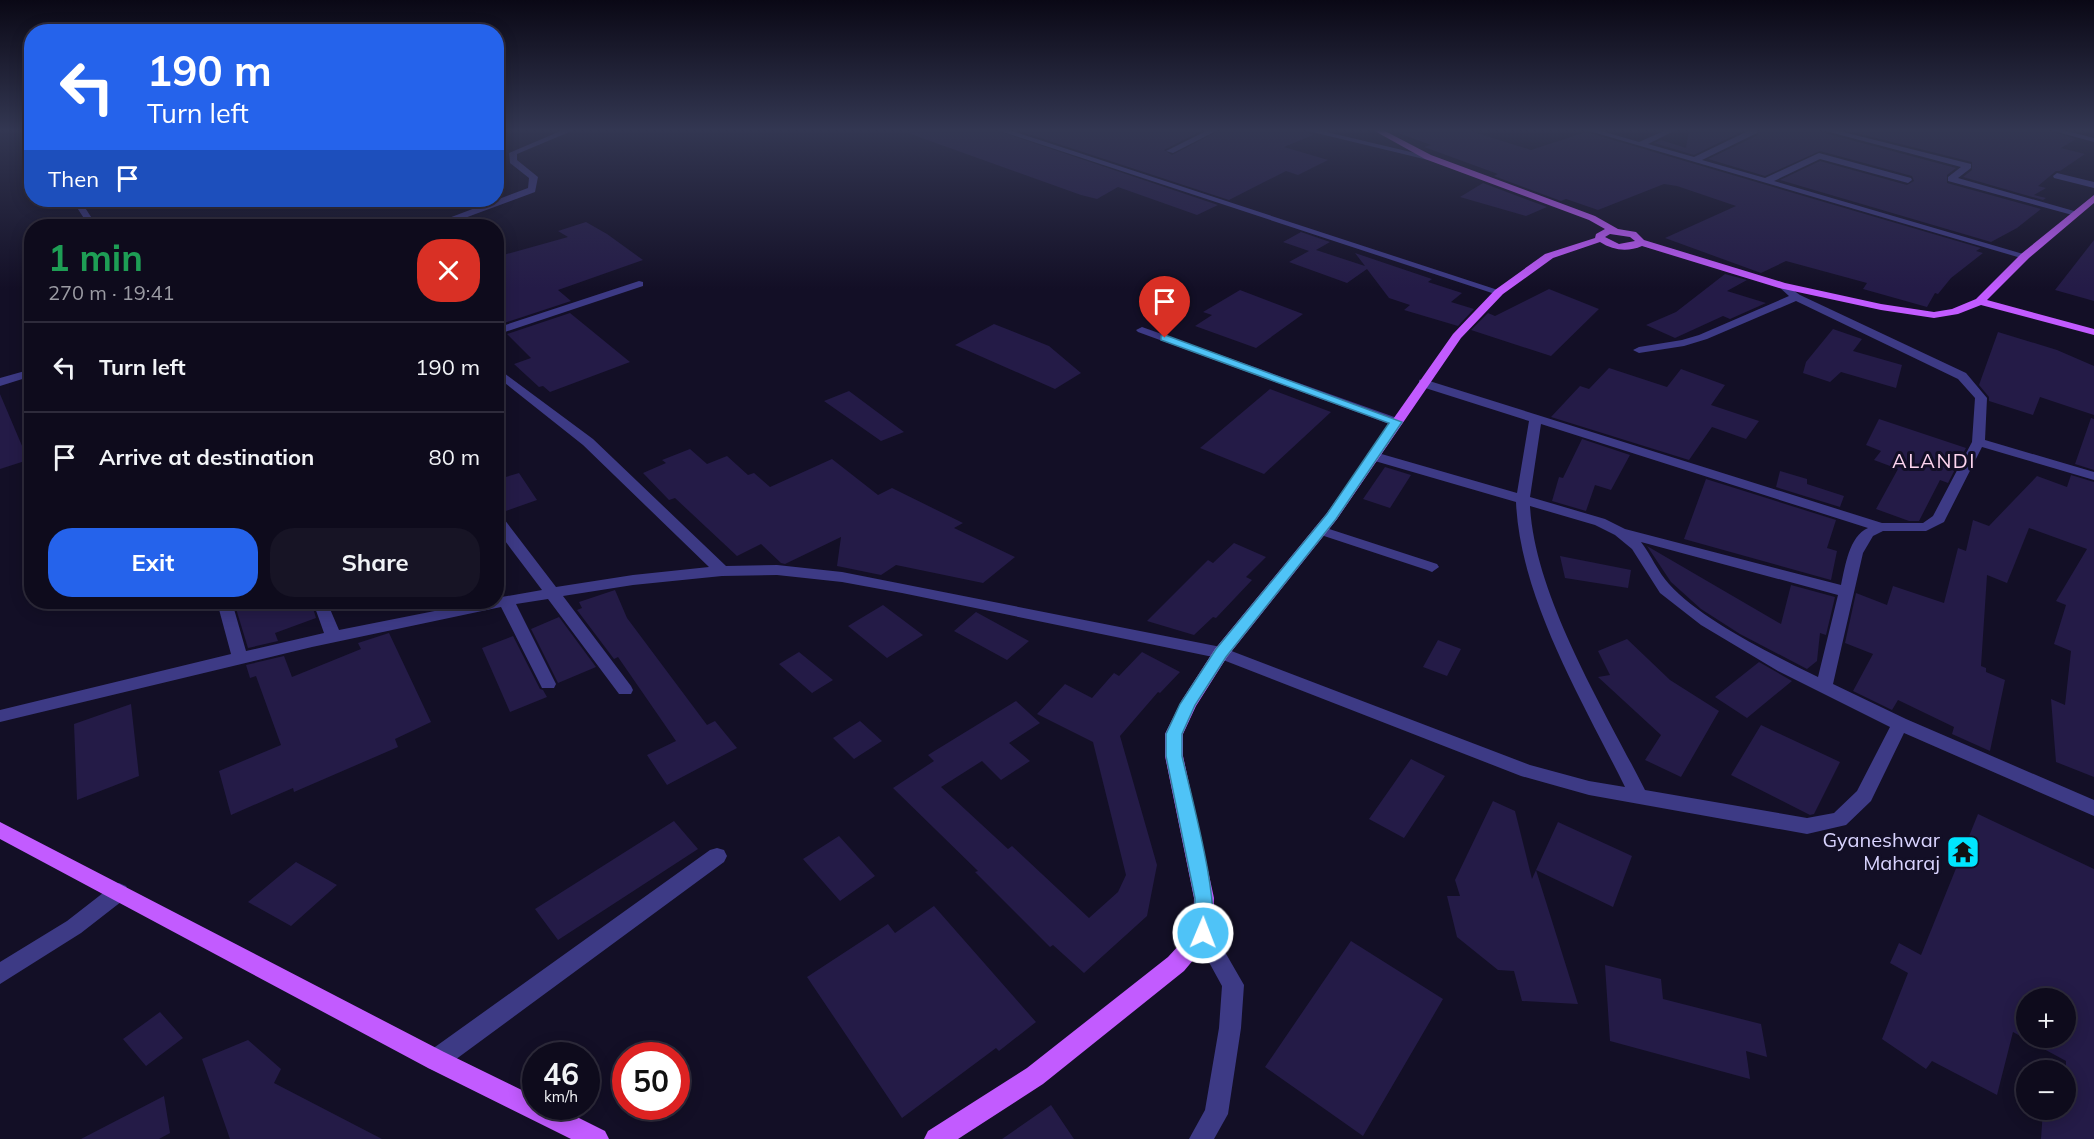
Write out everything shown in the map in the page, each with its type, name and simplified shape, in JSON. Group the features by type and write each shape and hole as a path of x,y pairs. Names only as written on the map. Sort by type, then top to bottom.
{"main road":[{"path":"1498,183 1592,218 1607,235 1623,247 1636,246 1641,242"},
{"path":"936,1139 1035,1076 1176,964 1203,933 1204,898 1174,756 1174,734 1188,704 1221,653 1320,530 1457,336 1499,292 1549,256 1607,235 1633,234 1641,242 1783,286 1881,308 1934,315 1954,312 1980,301 2025,256 2093,199"},
{"path":"1980,301 2094,332"},
{"path":"0,830 436,1060 597,1139"}],"street":[{"path":"504,200 532,190 533,183"},
{"path":"1164,183 1499,292"},
{"path":"1773,183 2025,256"},
{"path":"1964,183 2076,213"},
{"path":"455,219 487,207"},
{"path":"504,329 639,284"},
{"path":"1423,383 1881,527 1926,527 1939,519 1978,442 1981,398 1962,376 1796,297 1783,286"},
{"path":"1639,350 1684,343 1703,337 1796,297"},
{"path":"1142,330 1396,422"},
{"path":"0,382 24,374"},
{"path":"504,376 588,442 722,571"},
{"path":"1536,418 1523,499 1524,522 1535,570 1562,644 1640,798"},
{"path":"1978,442 2094,476"},
{"path":"1373,456 1600,522 1620,531 1847,592"},
{"path":"1824,687 1856,553 1868,533 1881,527"},
{"path":"504,529 626,690"},
{"path":"1320,530 1432,567"},
{"path":"1620,531 1637,545 1653,574 1668,593 1737,641 1900,724 2094,808"},
{"path":"548,684 506,601 633,580 722,571 777,570 842,577 1221,653 1527,771 1589,788 1807,826 1839,820 1864,796 1900,724"},
{"path":"226,609 240,658"},
{"path":"323,609 334,637"},
{"path":"0,716 240,658 468,609"},
{"path":"436,1060 717,856"},
{"path":"0,974 74,927 119,892"},
{"path":"1201,1139 1216,1114 1230,1028 1233,985 1203,933"}],"building":[{"path":"1048,183 1153,183 1218,205 1197,215 1118,187 1097,199"},
{"path":"1178,183 1262,183 1229,200"},
{"path":"1483,183 1547,207 1526,216 1460,197"},
{"path":"1513,183 1760,183 1981,248 1976,251 1983,253 1951,278 1938,294 1935,293 1927,307 1863,289 1867,283 1786,261 1761,273 1665,238 1736,206 1677,186 1664,184 1598,210 1566,199 1561,201"},
{"path":"1791,183 1907,185 1948,183 2041,209 2017,228 1991,242"},
{"path":"1984,183 2041,183 2038,186 2046,188 2034,195 2046,198 2043,200"},
{"path":"586,222 643,260 558,290 571,301 504,323 504,255 568,237 558,231"},
{"path":"1301,232 1330,242 1316,250 1365,266 1355,253 1432,279 1428,282 1462,293 1451,302 1474,309 1458,326 1404,310 1410,305 1389,298 1367,269 1347,283 1289,262 1309,251 1283,242"},
{"path":"2094,240 2094,301 2055,290"},
{"path":"1725,274 1747,280 1727,291 1766,303 1730,319 1723,316 1675,338 1646,325 1676,312"},
{"path":"1549,289 1599,309 1551,356 1471,330 1488,313 1495,316"},
{"path":"1240,290 1303,314 1256,348 1195,326 1212,315 1203,312"},
{"path":"570,313 630,362 550,392 543,386 539,387 514,364 531,358 507,334"},
{"path":"994,324 1049,346 1081,373 1055,389 955,345"},
{"path":"1833,329 1862,339 1853,351 1902,365 1896,388 1841,372 1830,382 1803,373 1806,362"},
{"path":"1998,332 2057,350 2094,366 2094,415 2040,397 2033,415 1989,401 1989,397 1979,385"},
{"path":"1609,368 1667,387 1681,369 1725,385 1711,405 1759,421 1746,439 1712,427 1689,460 1551,417 1580,386 1589,389"},
{"path":"1270,389 1331,412 1264,474 1200,448"},
{"path":"849,391 904,432 881,441 824,401"},
{"path":"0,394 24,451 24,461 0,469"},
{"path":"2091,418 2094,419 2094,470 2075,464"},
{"path":"1879,419 1966,448 1948,483 1940,480 1919,521 1909,521 1876,509 1898,469 1874,460 1881,451 1866,445"},
{"path":"1582,439 1630,455 1611,490 1595,485 1586,511 1552,501 1559,477 1563,478"},
{"path":"690,449 707,464 727,456 748,475 754,473 770,487 832,459 878,495 892,488 963,523 954,528 1015,557 983,583 896,565 881,575 837,566 841,537 785,564 761,544 737,556 675,498 669,500 643,473 666,463 662,460"},
{"path":"1385,467 1411,475 1390,508 1363,499"},
{"path":"1780,471 1807,479 1807,484 1844,496 1840,507 1776,487"},
{"path":"519,473 537,500 504,512 504,478"},
{"path":"2071,475 2094,482 2094,777 2056,762 2051,699 2065,705 2071,651 2054,644 2066,605 2056,601 2087,549 2029,528 2007,583 1987,575 1981,666 1986,668 1986,672 2005,680 1990,751 1952,734 1954,727 1898,700 1892,710 1853,691 1873,654 1845,643 1856,593 1887,605 1893,586 1944,603 1958,548 1966,551 1973,520 1989,526 2037,476 2067,487"},
{"path":"1706,479 1836,520 1827,548 1837,551 1831,580 1684,539"},
{"path":"1234,543 1266,557 1246,577 1252,580 1216,618 1213,617 1194,635 1147,621 1208,560 1213,563"},
{"path":"1647,546 1781,624 1791,585 1835,597 1826,635 1820,633 1817,661 1807,669 1740,634 1701,609 1671,582"},
{"path":"1560,556 1631,570 1628,588 1565,578"},
{"path":"615,590 627,618 707,725 715,721 737,748 667,785 647,755 676,741 618,657 614,659 577,610 582,608 579,602"},
{"path":"883,605 923,635 887,658 848,626"},
{"path":"236,609 313,609 316,618 275,633 278,641 248,648"},
{"path":"976,612 1029,641 1007,660 954,631"},
{"path":"559,617 596,667 558,683 531,629"},
{"path":"389,633 431,722 395,739 398,747 294,792 293,788 231,815 219,771 281,745 256,676 250,678 246,665 284,656 292,677 361,649 358,643"},
{"path":"513,636 540,689 547,697 510,712 482,648"},
{"path":"1627,639 1670,680 1719,711 1681,777 1645,760 1661,735 1598,677 1610,675 1598,651"},
{"path":"1438,640 1461,649 1447,676 1423,667"},
{"path":"799,652 833,680 812,693 779,664"},
{"path":"1142,652 1180,672 1160,693 1158,692 1120,736 1157,865 1147,916 1084,973 1053,945 1050,947 975,872 978,871 893,788 934,761 928,755 1016,701 1040,723 1009,743 1030,761 1001,780 982,761 941,787 1008,849 1012,846 1089,918 1118,892 1126,875 1093,742 1037,714 1065,684 1092,698 1114,673 1119,676"},
{"path":"1759,662 1792,681 1747,718 1715,697"},
{"path":"131,704 139,776 77,800 74,724"},
{"path":"860,721 882,741 854,759 833,738"},
{"path":"1761,725 1840,762 1814,814 1810,815 1731,775"},
{"path":"1411,759 1445,776 1404,838 1369,819"},
{"path":"1493,801 1515,811 1532,879 1536,870 1578,1004 1522,1001 1514,971 1498,970 1457,937 1447,896 1460,896 1455,880"},
{"path":"1978,814 2094,869 2094,1139 2041,1139 2042,1120 2076,1120 2076,1060 2064,1060 2042,1048 2076,1048 2076,988 2016,988 2016,1034 2013,1032 1997,1095 1932,1061 1926,1069 1882,1039 1908,973 1890,963 1899,943 1921,955"},
{"path":"674,821 698,849 558,940 535,909"},
{"path":"1558,822 1632,856 1613,907 1536,870"},
{"path":"839,836 875,876 840,901 803,859"},
{"path":"296,862 337,885 291,926 248,902"},
{"path":"934,906 1036,1022 999,1051 996,1048 902,1118 807,977 888,924 895,933"},
{"path":"1351,941 1443,999 1363,1136 1265,1067"},
{"path":"1605,965 1661,979 1663,999 1761,1024 1767,1057 1746,1051 1750,1079 1610,1041"},
{"path":"160,1012 183,1038 146,1066 123,1039"},
{"path":"248,1040 281,1069 274,1083 382,1139 230,1139 202,1059"},
{"path":"164,1096 170,1133 159,1139 81,1139"},
{"path":"1051,1105 1074,1139 1002,1139"}],"place":[{"name":"Gyaneshwar Maharaj","path":"1963,852"}],"district":[{"name":"ALANDI","path":"1934,461"}],"route":[{"path":"1165,338 1396,422 1332,516 1221,653 1188,704 1174,734 1174,756 1204,898 1203,933"}]}
